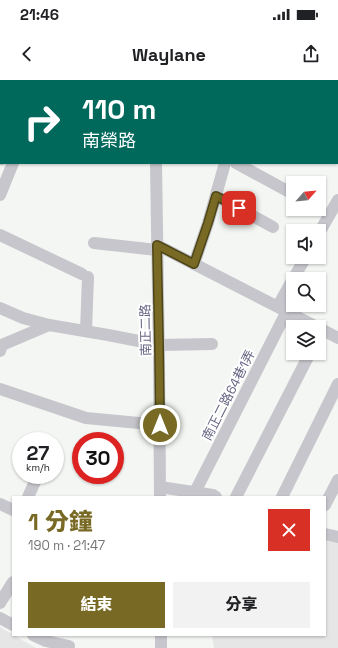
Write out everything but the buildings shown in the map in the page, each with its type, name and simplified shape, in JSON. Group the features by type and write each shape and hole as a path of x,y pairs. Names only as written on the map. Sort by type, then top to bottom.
{"street":[{"path":"0,195 11,164"},
{"name":"南正二路","path":"156,164 160,492"},
{"path":"194,264 208,223 225,164"},
{"path":"238,164 286,190"},
{"path":"216,196 273,227"},
{"path":"324,224 338,200"},
{"path":"0,235 85,275 86,331"},
{"path":"94,243 157,247 194,264 301,320"},
{"name":"南正二路64巷1弄","path":"195,492 286,298"},
{"path":"0,308 23,318 49,325 159,345 212,344"},
{"path":"1,347 49,325"},
{"path":"326,333 338,338"},
{"path":"237,496 306,360"},
{"path":"282,496 338,384"},
{"path":"0,389 86,418 160,425"},
{"path":"326,503 338,480"},
{"path":"28,496 34,484"},
{"path":"160,492 195,492 214,496"},
{"path":"0,504 12,510"},
{"path":"326,534 338,537"},
{"path":"0,603 12,584"},
{"path":"0,618 12,624"},
{"path":"35,636 46,641 71,643"},
{"path":"161,636 161,648"}],"shaded area":[{"path":"326,531 338,534 338,648 214,648 212,636 326,636"},
{"path":"0,627 12,634 12,636 15,636 36,648 0,648"}],"route":[{"path":"160,425 157,245 194,264 216,196 239,208"}]}
